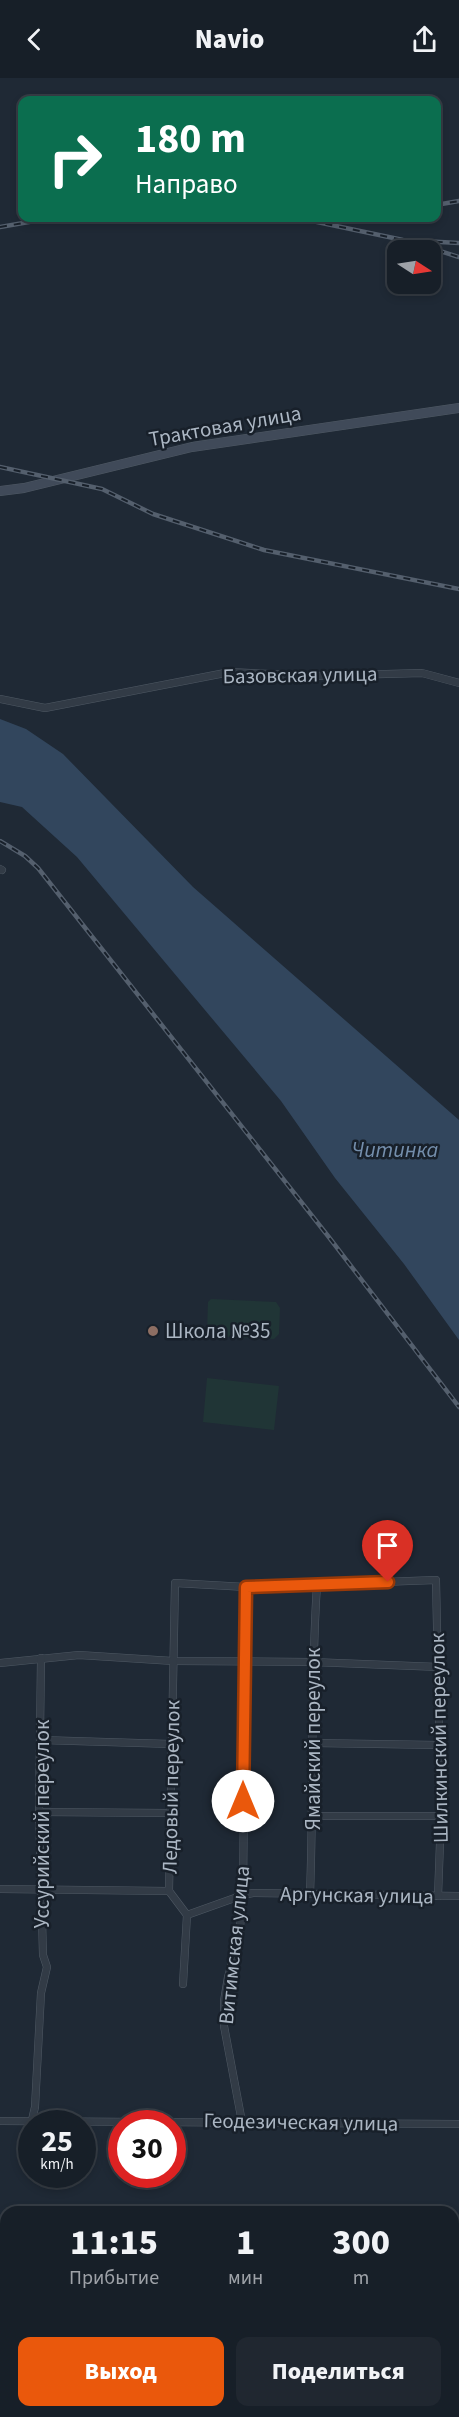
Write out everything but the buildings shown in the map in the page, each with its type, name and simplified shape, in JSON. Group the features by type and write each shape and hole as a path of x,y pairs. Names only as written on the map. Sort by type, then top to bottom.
{"main road":[{"name":"Трактовая улица","path":"0,491 24,488 192,447 459,408"}],"street":[{"name":"Базовская улица","path":"0,699 45,708 230,672 313,676 422,673 459,683"},
{"name":"Шилкинский переулок","path":"317,1585 436,1580 441,1816 438,1896"},
{"name":"Ледовый переулок","path":"187,1915 169,1892 175,1583 246,1587"},
{"path":"246,1587 317,1585"},
{"name":"Ямайский переулок","path":"310,1894 313,1816 312,1662 317,1585"},
{"name":"Витимская улица","path":"242,2122 224,2018 228,1977 239,1938 243,1895 246,1587"},
{"path":"0,1663 79,1655 173,1661 312,1662 439,1667"},
{"name":"Уссурийский переулок","path":"34,2110 41,1993 46,1967 43,1955 39,1812 41,1658"},
{"path":"41,1740 171,1744"},
{"path":"313,1743 440,1744"},
{"path":"39,1812 169,1813"},
{"path":"313,1816 441,1816"},
{"path":"0,1889 169,1892"},
{"name":"Аргунская улица","path":"187,1915 243,1895 459,1896"},
{"path":"183,1984 187,1915"},
{"name":"Геодезическая улица","path":"0,2121 18,2120"},
{"name":"Геодезическая улица","path":"96,2121 459,2124"}],"green space":[{"path":"211,1299 276,1302 280,1308 279,1334 274,1339 212,1336 207,1332 208,1302"},
{"path":"207,1378 279,1386 274,1430 203,1422"}],"water":[{"name":"Читинка","path":"0,719 26,729 63,754 193,887 459,1120 459,1340 404,1264 335,1178 281,1101 77,857 22,807 0,802"}],"railway":[{"path":"441,204 459,201"},
{"path":"0,227 29,222"},
{"path":"317,222 403,240 459,243"},
{"path":"441,251 459,257"},
{"path":"0,467 102,489 153,514 264,550 459,589"},
{"path":"0,841 25,856 38,868 328,1236 459,1407"}],"place":[{"name":"Школа №35","path":"153,1331"}],"route":[{"path":"243,1801 246,1587 388,1582"}]}
